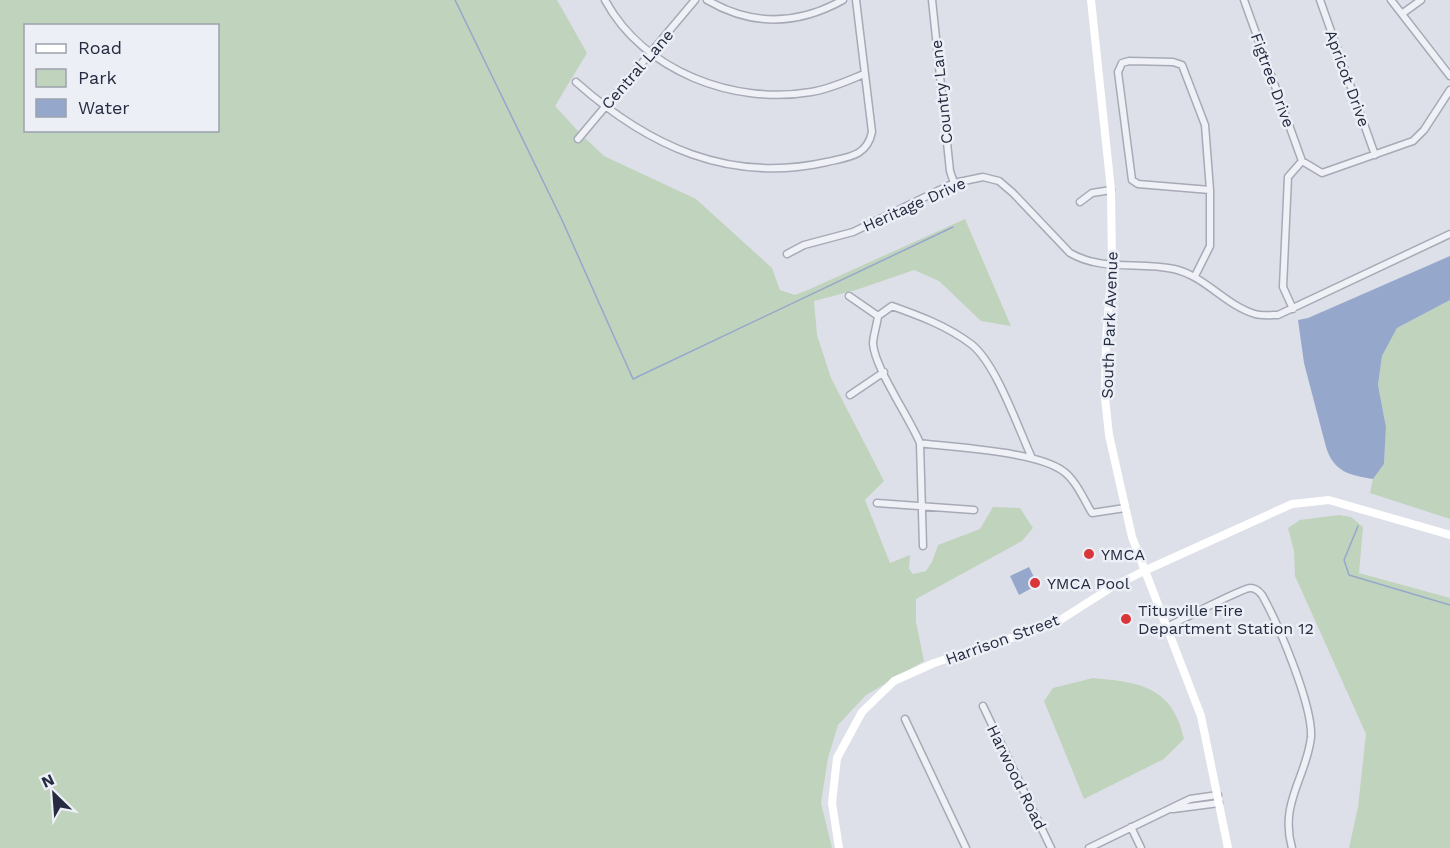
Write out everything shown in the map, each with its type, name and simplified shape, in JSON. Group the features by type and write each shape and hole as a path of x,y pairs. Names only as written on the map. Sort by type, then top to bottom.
{"street":[{"path":"605,0 628,31 652,53 685,73 711,85 739,93 764,95 810,92 835,86 864,74"},
{"name":"Central Lane","path":"578,139 696,0"},
{"path":"707,0 729,11 755,19 783,20 820,13 843,0"},
{"path":"576,82 604,107 654,140 718,163 770,168 816,165 860,153 870,144 873,132 856,0"},
{"name":"Country Lane","path":"932,0 950,171 954,183"},
{"name":"South Park Avenue","path":"1091,0 1111,190 1112,265 1106,339 1106,398 1109,435 1125,508 1144,571 1201,716 1228,848"},
{"name":"Figtree Drive","path":"1244,0 1302,161"},
{"name":"Apricot Drive","path":"1320,0 1375,155"},
{"path":"1391,0 1450,76"},
{"path":"1403,13 1421,0"},
{"path":"1195,276 1210,246 1210,190 1205,125 1184,68 1173,62 1129,61 1122,63 1119,68 1119,79 1132,180 1138,184 1210,190"},
{"path":"1293,309 1283,286 1288,177 1302,161 1322,172 1413,141 1424,130 1450,90"},
{"name":"Heritage Drive","path":"787,254 804,245 853,232 954,183 983,177 999,181 1070,252 1090,262 1173,268 1195,276 1232,302 1256,314 1278,315 1450,234"},
{"path":"1080,202 1092,193 1111,190"},
{"path":"849,296 878,316"},
{"path":"923,546 920,443 873,345 878,316 892,306 939,323 973,345 994,373 1032,458"},
{"path":"850,394 884,372"},
{"path":"920,443 1032,458 1064,471 1092,513 1125,508"},
{"name":"Harrison Street","path":"839,848 832,803 837,758 862,712 894,681 912,672 1054,624 1112,587 1292,504 1316,500 1345,503 1450,535"},
{"path":"877,503 974,510"},
{"path":"1167,627 1240,590 1252,589 1262,595 1307,703 1311,723 1310,740 1289,805 1292,848"},
{"name":"Harwood Road","path":"983,705 1051,848"},
{"path":"904,719 966,848"},
{"path":"1089,848 1190,799 1219,799"},
{"path":"1131,827 1141,848"}],"green space":[{"path":"0,0 557,0 587,53 555,106 579,132 574,139 579,143 584,137 604,156 696,199 772,268 780,290 795,295 965,219 1011,326 981,321 939,281 914,270 856,290 814,301 817,335 831,378 884,481 865,500 890,563 910,555 909,569 913,574 926,571 938,545 980,529 993,507 1020,508 1033,528 1022,541 916,599 916,622 924,661 866,695 838,725 828,758 821,803 832,848 0,848"},
{"path":"1450,300 1450,519 1370,493 1373,479 1384,464 1386,427 1378,385 1382,356 1397,328"},
{"path":"1339,515 1351,517 1363,527 1359,573 1450,598 1450,848 1349,848 1358,807 1366,734 1295,576 1294,551 1288,528 1300,520"},
{"path":"1093,678 1126,682 1152,690 1172,708 1184,739 1164,759 1084,799 1044,701 1053,688"}],"water":[{"path":"1450,256 1450,300 1397,328 1382,356 1378,385 1386,427 1384,464 1373,479 1350,474 1333,462 1326,447 1304,363 1298,320 1308,318"},
{"path":"1029,567 1035,579 1029,582 1032,588 1019,595 1010,576"}],"waterway":[{"path":"455,0 562,220 633,379 953,227"},
{"path":"1358,526 1344,560 1349,575 1450,605"}],"place":[{"name":"YMCA","path":"1089,554"},
{"name":"YMCA Pool","path":"1035,583"},
{"name":"Titusville Fire Department Station 12","path":"1126,619"}]}
